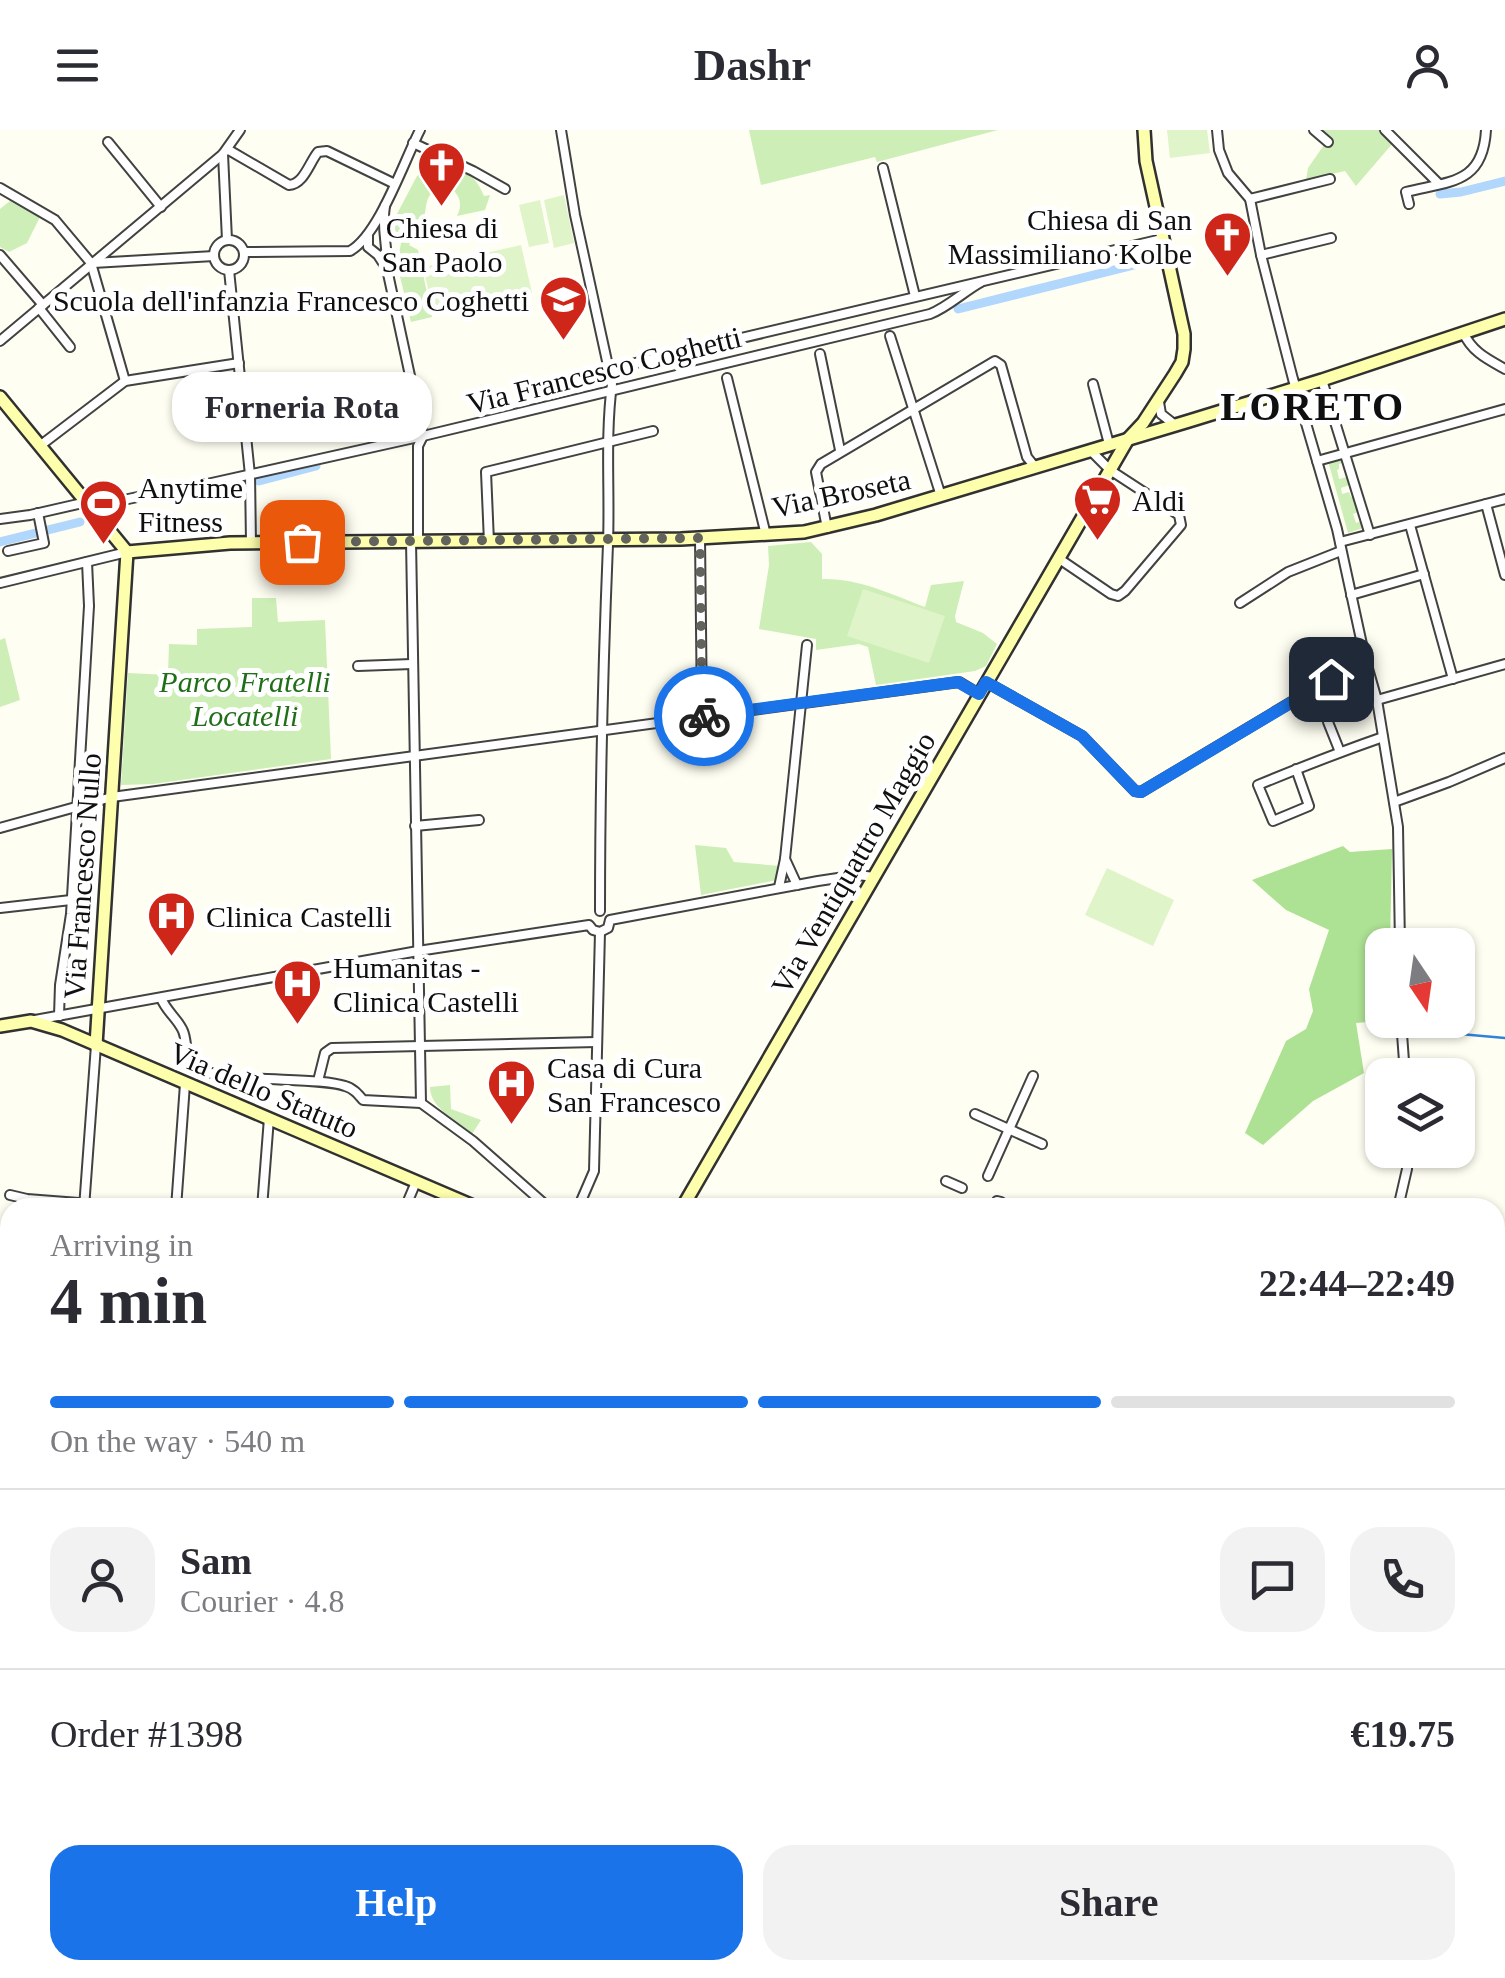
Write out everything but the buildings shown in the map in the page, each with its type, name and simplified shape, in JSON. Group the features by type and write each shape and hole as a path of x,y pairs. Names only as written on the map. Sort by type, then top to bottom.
{"street":[{"path":"0,341 225,151 240,130"},
{"path":"244,252 350,251 360,245 385,206 420,130"},
{"path":"561,130 575,215 610,369 600,911"},
{"name":"Via Ventiquattro Maggio","path":"688,1198 1128,439 1143,423 1182,362 1184,334 1146,161 1144,130"},
{"path":"1217,130 1218,150 1228,173 1250,199 1376,700 1398,827 1400,928"},
{"path":"1314,130 1328,142"},
{"path":"1385,130 1439,184"},
{"path":"1409,204 1406,192 1460,178 1479,164 1486,130"},
{"path":"108,142 161,207"},
{"path":"413,143 505,190"},
{"path":"225,151 294,186 318,152 327,151 395,184"},
{"path":"225,151 228,240"},
{"path":"884,168 915,296"},
{"path":"1250,199 1330,180"},
{"path":"0,188 55,220 91,263 125,381"},
{"path":"385,206 382,224 387,268 422,436 418,446 412,664 421,1103"},
{"path":"368,236 378,231 385,241"},
{"path":"368,236 367,244 387,268"},
{"path":"1261,255 1331,238"},
{"name":"Via Francesco Coghetti","path":"610,369 1162,239"},
{"path":"228,240 236,242 244,252 239,266 229,270 220,268 214,256 216,247 228,240"},
{"path":"373,250 379,250 385,241"},
{"path":"0,255 70,347"},
{"path":"91,263 214,256"},
{"path":"229,270 250,475 251,543"},
{"name":"Via Francesco Coghetti","path":"0,519 105,504 250,475 930,314 981,282"},
{"path":"940,292 946,304"},
{"name":"Via Broseta","path":"0,583 127,552 192,546 700,538 826,528 1322,380 1505,319"},
{"path":"1463,332 1480,355 1505,369"},
{"path":"890,336 941,496"},
{"path":"820,354 840,450"},
{"path":"826,528 817,469 821,464 995,360 1001,364 1028,458 1035,467"},
{"path":"40,446 125,381 239,363"},
{"path":"728,378 766,535"},
{"path":"1322,380 1370,535"},
{"path":"1093,384 1109,444"},
{"path":"0,397 127,552"},
{"path":"1159,399 1161,414 1175,425"},
{"path":"1317,461 1505,409"},
{"path":"488,542 486,472 653,431"},
{"path":"1058,558 1118,596 1181,525 1179,515 1110,470 1090,450"},
{"path":"1240,603 1288,572 1370,535 1505,498"},
{"path":"1486,504 1505,575"},
{"path":"8,551 44,543 38,513"},
{"path":"1410,525 1453,679"},
{"path":"700,538 702,716"},
{"name":"Via Francesco Nullo","path":"85,1198 127,552"},
{"path":"59,1016 71,914 89,606 87,562"},
{"path":"1351,595 1424,574"},
{"path":"779,888 807,645"},
{"path":"0,828 112,796 958,682 982,688 1082,736 1135,791 1141,792 1365,658"},
{"path":"358,666 412,664"},
{"path":"1376,700 1505,664"},
{"path":"1328,722 1340,752"},
{"path":"1296,769 1310,806 1273,821 1258,785 1296,769 1340,752 1383,737"},
{"path":"1394,802 1505,758"},
{"path":"416,826 479,820"},
{"path":"784,858 797,884"},
{"path":"610,920 797,884 858,875 874,877"},
{"path":"0,908 70,900"},
{"path":"600,911 610,920 608,928 600,932 589,925 591,914 600,911"},
{"path":"0,1026 418,951 589,925"},
{"path":"582,1198 594,1171 600,932"},
{"path":"161,998 183,1031 190,1062 198,1068 216,1075 345,1086 363,1100 421,1103 474,1142 538,1198"},
{"name":"Via dello Statuto","path":"31,1020 96,1044 454,1198"},
{"path":"318,1081 325,1054 332,1048 597,1042"},
{"path":"988,1176 1032,1076"},
{"path":"177,1198 185,1084"},
{"path":"974,1114 1042,1144"},
{"path":"263,1198 270,1118"},
{"path":"1400,1198 1407,1168"},
{"path":"946,1181 962,1188"},
{"path":"409,1198 416,1182"},
{"path":"10,1195 23,1198"}],"green space":[{"path":"749,130 998,130 877,162 875,157 761,185"},
{"path":"1167,130 1207,130 1210,153 1170,158"},
{"path":"1320,130 1380,130 1393,143 1356,186 1345,171 1306,180 1308,168 1324,145"},
{"path":"434,163 465,172 484,196 490,195 485,210 457,216 460,202 452,189 434,190 430,196 409,245 418,250 432,317 411,322 397,264 402,238 389,229 417,176"},
{"path":"564,195 574,243 554,248 544,200"},
{"path":"540,200 549,243 529,247 519,205"},
{"path":"10,201 40,217 27,243 9,252 0,247 0,209"},
{"path":"521,245 532,293 434,315 423,267"},
{"path":"1344,457 1345,462 1337,470 1339,479 1347,477 1349,485 1341,488 1342,494 1357,496 1358,512 1353,514 1363,528 1348,533 1328,461"},
{"path":"811,542 822,554 822,579 861,584 925,607 931,585 964,581 956,622 983,633 997,644 986,666 975,671 876,685 868,647 859,644 816,650 816,639 759,629 769,565 768,546"},
{"path":"863,589 945,616 929,663 847,636"},
{"name":"Parco Fratelli Locatelli","path":"252,598 276,598 278,622 325,620 331,759 121,785 128,673 168,675 169,644 197,645 197,629 252,627"},
{"path":"5,638 20,700 0,707 0,640"},
{"path":"695,845 726,848 734,862 780,866 777,880 701,895"},
{"path":"1343,846 1350,852 1392,849 1390,928 1365,928 1365,1022 1356,1023 1364,1073 1313,1101 1263,1145 1245,1133 1286,1041 1306,1029 1313,1011 1309,989 1329,930 1286,910 1252,880"},
{"path":"1107,868 1174,900 1153,946 1085,915"},
{"path":"450,1085 451,1109 481,1120 472,1134 434,1102 430,1087"}],"waterway":[{"path":"1440,194 1505,181"},
{"path":"958,309 1146,262"},
{"path":"259,481 316,466"},
{"path":"0,542 80,522"},
{"path":"1475,1035 1505,1038"}],"way so far":[{"path":"302,542 700,538 704,716"}],"place":[{"name":"Chiesa di San Paolo","path":"442,208"},
{"name":"Chiesa di San Massimiliano Kolbe","path":"1227,278"},
{"name":"Scuola dell'infanzia Francesco Coghetti","path":"564,342"},
{"name":"Forneria Rota","path":"302,542"},
{"name":"Aldi","path":"1097,542"},
{"name":"Anytime Fitness","path":"103,546"},
{"name":"Clinica Castelli","path":"171,958"},
{"name":"Humanitas - Clinica Castelli","path":"298,1026"},
{"name":"Casa di Cura San Francesco","path":"512,1126"}],"district":[{"name":"LORETO","path":"1313,406"}],"route":[{"path":"704,716 958,682 979,694 986,682 1082,736 1135,791 1141,792 1331,679"}]}
